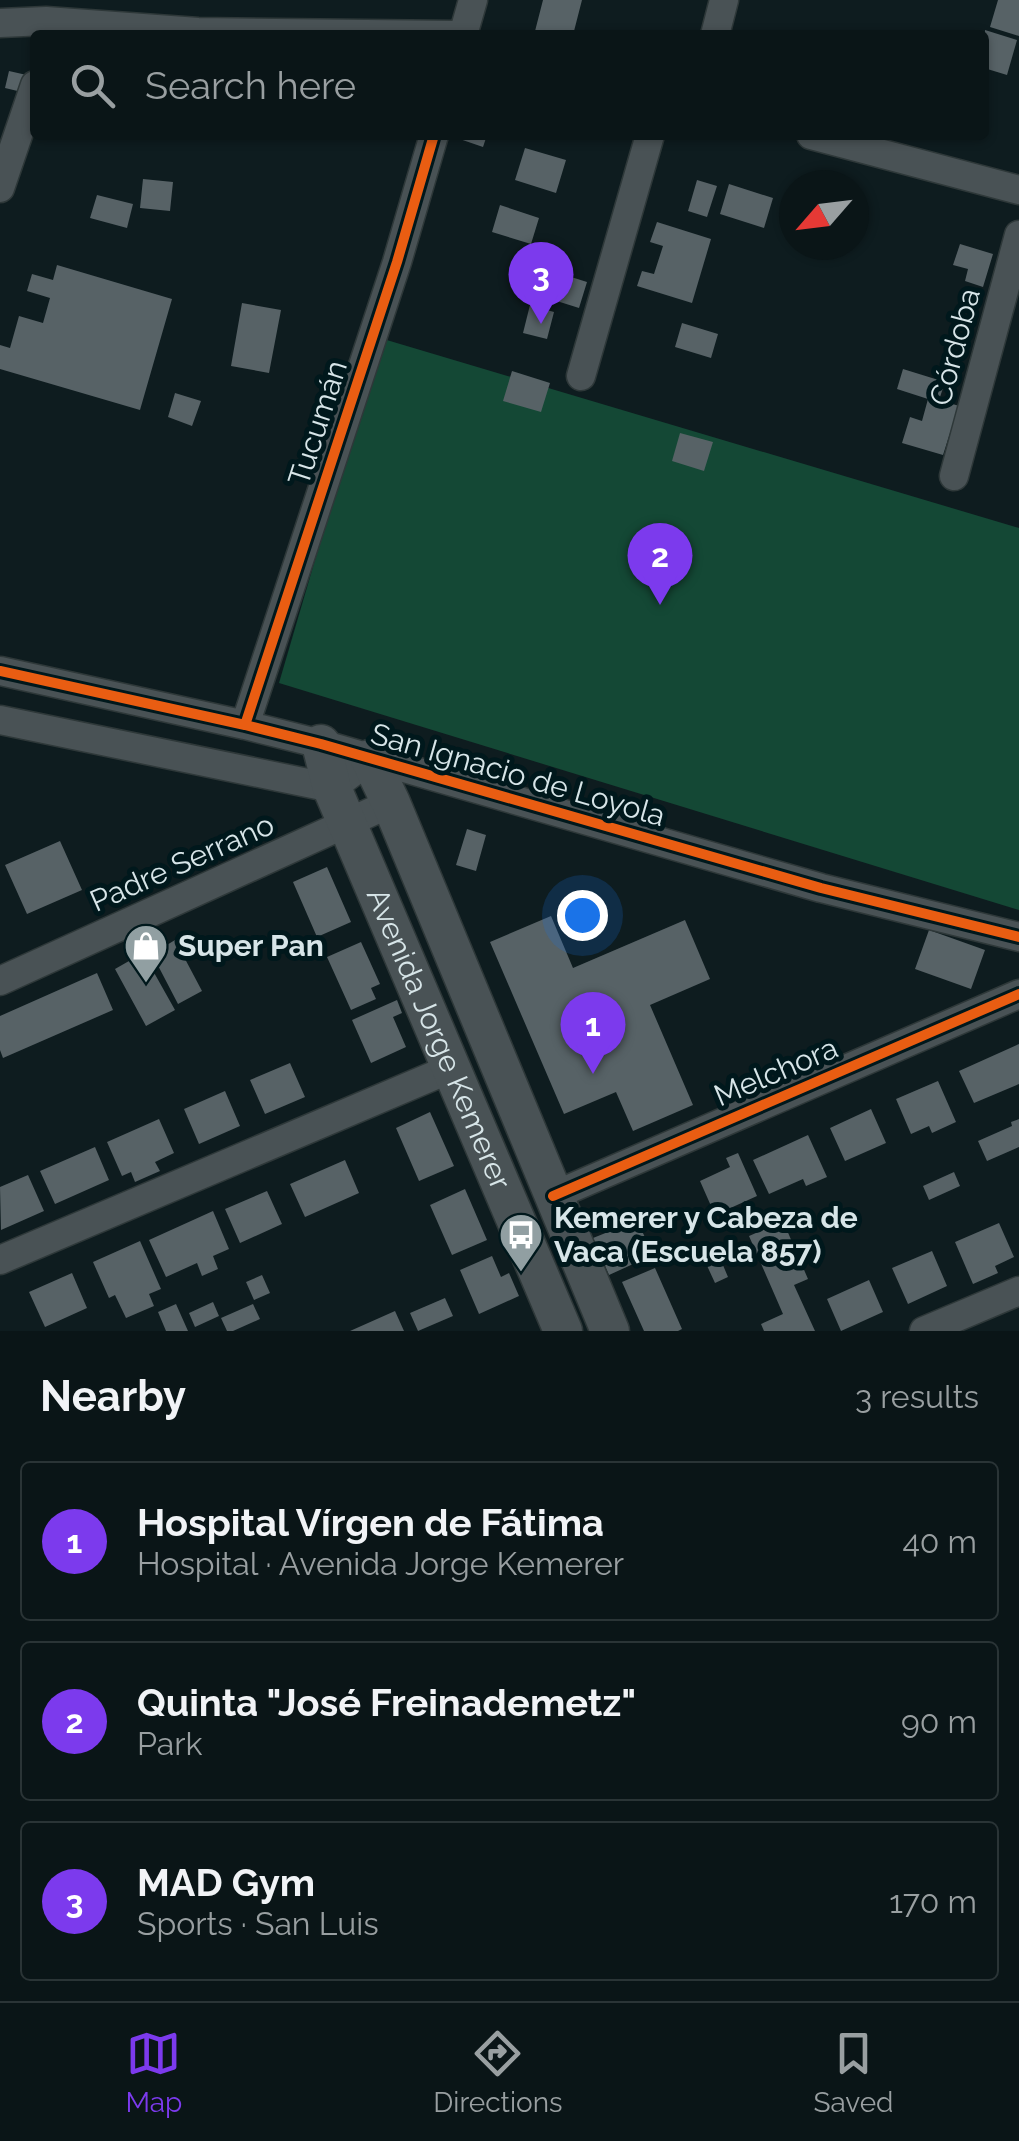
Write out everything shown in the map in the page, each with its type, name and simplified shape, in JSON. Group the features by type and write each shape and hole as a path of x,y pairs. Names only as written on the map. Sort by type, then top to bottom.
{"main road":[{"name":"Avenida Jorge Kemerer","path":"321,744 332,788 558,1330"},
{"name":"Avenida Jorge Kemerer","path":"370,759 392,803 605,1319"}],"street":[{"path":"464,30 473,0"},
{"path":"716,30 724,0"},
{"path":"0,23 47,19 175,30"},
{"path":"0,188 30,101"},
{"name":"Tucumán","path":"245,724 397,262 433,140"},
{"path":"582,376 649,140"},
{"path":"830,140 1019,190"},
{"name":"Córdoba","path":"954,476 1019,235"},
{"name":"San Ignacio de Loyola","path":"0,671 245,724 821,888 1019,937"},
{"path":"0,720 332,788"},
{"name":"San Ignacio de Loyola","path":"332,788 370,759"},
{"name":"Padre Serrano","path":"0,981 392,803"},
{"name":"Melchora","path":"553,1196 1019,994"},
{"path":"0,1260 452,1068"},
{"path":"924,1331 1019,1291"},
{"path":"558,1330 605,1319"}],"green space":[{"path":"380,338 1019,528 1019,910 279,683"}],"building":[{"path":"543,0 582,0 574,30 535,30"},
{"path":"998,0 1019,0 1019,36 990,27"},
{"path":"989,31 1017,40 1007,75 989,70"},
{"path":"9,71 30,76 26,93 5,88"},
{"path":"463,140 485,140 483,147"},
{"path":"525,148 566,160 556,193 515,180"},
{"path":"143,179 173,182 170,211 140,208"},
{"path":"697,180 717,186 707,217 688,211"},
{"path":"729,184 773,198 764,228 720,214"},
{"path":"97,195 133,204 127,228 90,218"},
{"path":"500,205 539,218 531,244 492,232"},
{"path":"657,222 711,239 692,303 637,286 642,271 654,274 663,246 650,242"},
{"path":"960,244 993,254 983,287 965,281 968,269 953,265"},
{"path":"57,265 172,299 140,410 0,369 0,345 10,348 19,316 43,323 50,298 27,291 32,274 53,280"},
{"path":"533,265 587,282 579,308 525,291"},
{"path":"242,303 281,310 269,373 231,366"},
{"path":"530,305 554,312 547,339 523,333"},
{"path":"682,323 718,334 711,358 675,347"},
{"path":"903,369 945,382 939,400 966,408 959,432 951,430 943,455 902,443 910,417 922,421 928,399 897,389"},
{"path":"512,371 550,383 541,412 503,401"},
{"path":"175,393 201,401 192,426 168,417"},
{"path":"680,433 713,442 704,471 672,461"},
{"path":"467,829 486,835 476,871 456,865"},
{"path":"60,841 82,890 27,914 5,865"},
{"path":"327,867 351,922 317,937 293,882"},
{"path":"551,916 573,968 685,920 710,979 650,1005 693,1105 633,1131 616,1092 564,1114 490,942","holes":["598,994 615,1030 583,1044 566,1008"]},
{"path":"929,930 985,950 971,989 915,969"},
{"path":"175,940 202,991 178,1004 152,954"},
{"path":"361,942 380,984 371,988 376,999 351,1010 327,957"},
{"path":"143,953 175,1010 146,1026 115,969"},
{"path":"97,973 113,1010 3,1058 0,1016"},
{"path":"397,1000 402,1013 393,1017 406,1047 371,1063 352,1020"},
{"path":"1019,1044 1019,1084 974,1103 959,1071"},
{"path":"290,1063 305,1097 265,1114 250,1080"},
{"path":"938,1081 956,1122 932,1133 929,1126 911,1134 896,1099"},
{"path":"225,1091 240,1126 199,1144 184,1109"},
{"path":"871,1109 886,1143 845,1161 830,1128"},
{"path":"430,1112 454,1166 419,1181 396,1128"},
{"path":"159,1119 174,1153 155,1162 160,1171 135,1182 131,1172 122,1176 107,1142"},
{"path":"1019,1119 1019,1147 987,1161 978,1141"},
{"path":"808,1135 827,1177 806,1186 803,1179 769,1194 753,1160"},
{"path":"95,1147 109,1180 55,1204 40,1171"},
{"path":"738,1153 757,1196 715,1215 700,1181 730,1167 726,1158"},
{"path":"345,1160 359,1193 305,1217 290,1184"},
{"path":"954,1172 960,1186 929,1200 923,1186"},
{"path":"28,1175 44,1211 1,1230 0,1187"},
{"path":"465,1189 487,1240 452,1255 430,1205"},
{"path":"267,1191 282,1224 240,1243 225,1209"},
{"path":"632,1209 653,1255 609,1275 593,1238 608,1232 603,1222"},
{"path":"213,1211 229,1249 213,1256 218,1269 202,1276 197,1263 166,1277 149,1240"},
{"path":"783,1221 808,1279 794,1285 815,1331 764,1331 761,1324 783,1314 749,1236"},
{"path":"999,1223 1014,1257 995,1266 998,1273 973,1284 955,1242"},
{"path":"140,1241 161,1289 149,1294 154,1306 126,1318 115,1295 109,1298 93,1262"},
{"path":"717,1251 728,1277 715,1283 703,1257"},
{"path":"932,1251 947,1286 908,1304 892,1268"},
{"path":"492,1256 501,1277 509,1273 519,1296 479,1314 460,1270"},
{"path":"655,1268 682,1329 678,1331 644,1331 622,1282"},
{"path":"72,1273 87,1308 45,1327 29,1292"},
{"path":"262,1275 270,1293 254,1300 246,1282"},
{"path":"869,1280 883,1312 841,1331 827,1299"},
{"path":"445,1298 453,1316 418,1331 410,1313"},
{"path":"213,1302 219,1316 195,1327 189,1313"},
{"path":"176,1304 188,1331 166,1331 158,1312"},
{"path":"253,1304 260,1319 227,1331 221,1318"},
{"path":"395,1311 404,1331 350,1331"}],"cycle path":[{"path":"245,725 397,262 433,140"},
{"path":"0,671 321,744 821,888 1019,937"},
{"path":"553,1196 1019,994"}],"place":[{"name":"MAD Gym","path":"541,324"},
{"name":"Quinta \"José Freinademetz\"","path":"660,605"},
{"name":"Super Pan","path":"146,984"},
{"name":"Hospital Vírgen de Fátima","path":"593,1074"},
{"name":"Kemerer y Cabeza de Vaca (Escuela 857)","path":"521,1273"}]}
